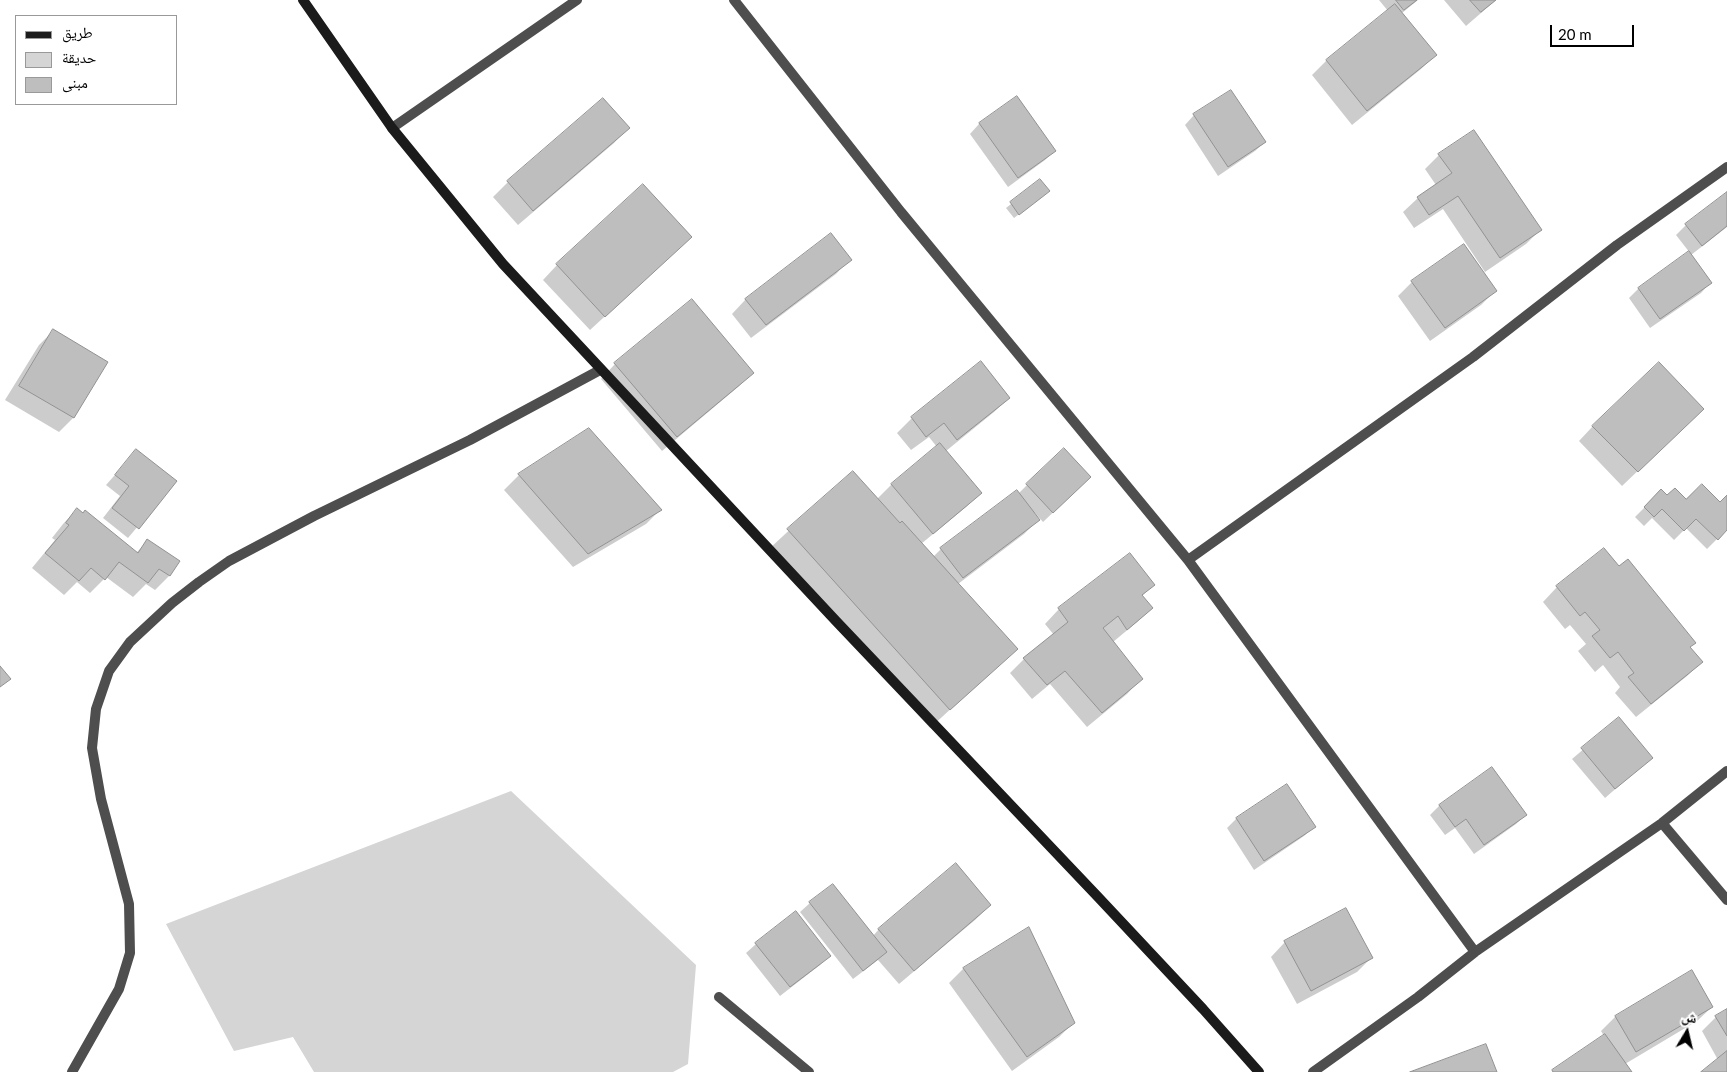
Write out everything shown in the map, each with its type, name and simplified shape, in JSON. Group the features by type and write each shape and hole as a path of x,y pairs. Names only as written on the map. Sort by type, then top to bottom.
{"main road":[{"path":"303,0 392,128 503,264 600,370 1203,1009 1259,1072"}],"street":[{"path":"392,128 577,0"},
{"path":"734,0 901,212 1188,560 1476,952"},
{"path":"1188,560 1474,357 1617,246 1727,167"},
{"path":"72,1072 119,989 130,953 129,904 101,799 92,748 96,708 109,671 130,642 172,603 229,561 314,516 470,440 600,370"},
{"path":"1313,1072 1418,997 1476,952 1662,823 1727,771"},
{"path":"1662,823 1727,900"},
{"path":"719,997 809,1072"}],"green space":[{"path":"511,791 696,965 688,1064 673,1072 314,1072 293,1037 234,1051 166,924"}],"building":[{"path":"1396,0 1417,0 1404,10"},
{"path":"1470,0 1496,0 1481,12"},
{"path":"1395,4 1437,55 1367,111 1326,60"},
{"path":"1231,90 1266,142 1228,167 1193,114"},
{"path":"1017,96 1056,151 1018,178 979,123"},
{"path":"603,98 630,128 533,211 507,181"},
{"path":"1474,130 1542,230 1500,258 1458,196 1429,215 1417,197 1452,173 1438,154"},
{"path":"1040,179 1050,191 1019,215 1010,202"},
{"path":"643,184 692,237 605,317 556,264"},
{"path":"1727,192 1727,226 1702,246 1685,224"},
{"path":"831,233 852,260 766,325 745,299"},
{"path":"1464,244 1497,291 1445,328 1411,281"},
{"path":"1689,251 1712,283 1660,319 1638,288"},
{"path":"692,299 754,373 677,437 614,363"},
{"path":"53,329 108,362 74,418 19,386"},
{"path":"981,361 1010,398 957,440 944,423 926,437 911,417"},
{"path":"1659,362 1704,409 1638,472 1592,426"},
{"path":"589,428 662,510 588,554 518,474"},
{"path":"940,443 982,493 933,534 891,484"},
{"path":"1064,448 1091,477 1053,513 1026,484"},
{"path":"136,449 177,481 139,529 112,508 129,486 115,475"},
{"path":"853,471 900,523 902,521 1018,649 950,710 787,529"},
{"path":"1702,484 1720,502 1727,495 1727,530 1718,540 1696,519 1684,531 1662,509 1654,517 1644,507 1661,489 1667,495 1675,488 1686,499"},
{"path":"1017,490 1040,520 963,578 940,548"},
{"path":"77,508 83,513 85,510 138,553 147,539 180,561 170,576 159,569 148,583 119,562 105,580 91,568 79,581 45,553 69,525 66,523"},
{"path":"1604,548 1619,566 1628,559 1696,643 1690,647 1703,662 1651,704 1628,677 1634,673 1618,652 1610,658 1592,636 1600,630 1585,612 1580,616 1556,586"},
{"path":"1130,553 1155,585 1142,595 1153,608 1127,630 1118,616 1103,628 1143,679 1102,713 1065,671 1047,685 1023,658 1068,622 1058,608"},
{"path":"0,666 11,679 0,687"},
{"path":"1619,717 1653,758 1615,789 1581,748"},
{"path":"1492,767 1527,815 1484,845 1466,819 1455,827 1439,805"},
{"path":"1287,784 1316,827 1264,861 1236,818"},
{"path":"956,863 991,905 914,971 878,929"},
{"path":"833,884 887,952 863,971 809,902"},
{"path":"1346,908 1373,958 1311,991 1284,941"},
{"path":"796,911 831,956 790,987 755,943"},
{"path":"1029,927 1075,1023 1027,1057 963,968"},
{"path":"1692,970 1713,1007 1636,1052 1615,1016"},
{"path":"1727,1009 1727,1036 1715,1016"},
{"path":"1605,1034 1632,1072 1553,1072 1552,1070"},
{"path":"1486,1044 1497,1072 1410,1072"},
{"path":"1727,1051 1727,1072 1701,1072"}]}
